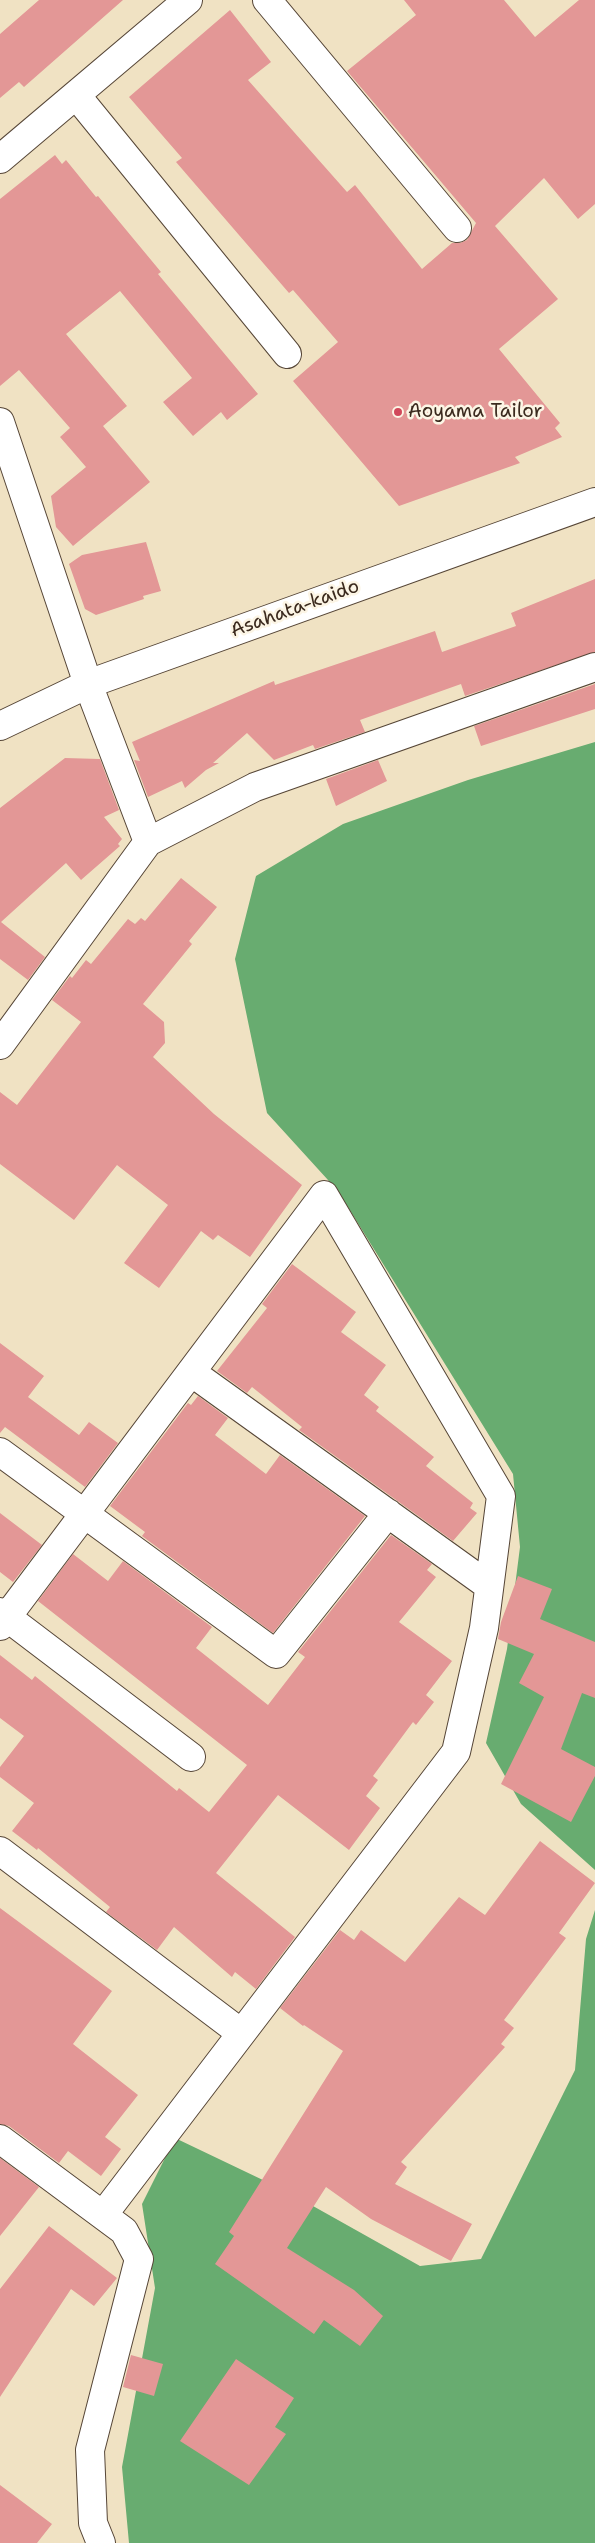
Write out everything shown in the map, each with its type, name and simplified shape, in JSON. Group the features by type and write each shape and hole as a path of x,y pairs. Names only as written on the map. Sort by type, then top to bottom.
{"street":[{"path":"0,159 188,0"},
{"path":"267,0 457,228"},
{"path":"76,95 287,354"},
{"path":"0,422 88,684 148,842"},
{"name":"Asahata-kaido","path":"0,726 88,684 595,502"},
{"path":"2,1039 148,842 255,787 595,667"},
{"path":"103,2215 456,1752 484,1628 501,1496 324,1195 84,1514 2,1618 191,1757"},
{"path":"191,1372 490,1586"},
{"path":"0,1452 276,1654 388,1513"},
{"path":"0,1851 241,2033"},
{"path":"0,2140 124,2231 139,2259 90,2450 93,2523 101,2543"}],"green space":[{"path":"595,742 595,1870 521,1804 486,1743 507,1649 520,1547 513,1474 338,1191 267,1113 235,959 256,876 343,824 468,780"},
{"path":"595,1910 595,2543 129,2543 122,2467 155,2288 142,2204 175,2138 288,2192 420,2266 481,2259 575,2070 586,1939"}],"building":[{"path":"39,0 123,0 24,87 19,82 0,98 0,34"},
{"path":"404,0 504,0 535,37 579,0 595,0 595,204 578,219 544,178 495,226 558,299 499,349 560,423 555,428 562,437 515,457 520,463 399,506 293,381 338,342 293,290 289,293 176,162 182,158 129,97 230,10 271,62 248,80 347,192 355,185 422,269 452,243 460,243 467,240 476,223 347,71 416,15"},
{"path":"55,155 62,164 66,160 96,197 98,196 161,272 158,274 258,394 227,420 221,412 193,436 163,402 192,378 120,291 66,334 127,406 103,426 150,482 73,546 56,527 51,496 86,467 60,437 70,428 19,370 0,386 0,199"},
{"path":"146,542 161,591 143,596 144,599 96,615 85,609 69,564 82,555"},
{"path":"595,579 595,652 465,696 461,684 360,720 365,732 315,749 313,745 274,760 247,733 213,763 219,763 206,770 185,788 182,781 148,797 134,760 140,761 132,742 274,681 275,685 435,631 442,652 516,626 511,613"},
{"path":"595,684 595,709 481,746 474,726"},
{"path":"65,758 100,759 119,810 104,817 122,839 118,844 120,846 81,880 66,863 1,922 45,957 28,980 0,959 0,808"},
{"path":"378,760 387,781 336,806 326,779"},
{"path":"181,878 217,907 189,941 192,944 143,1004 164,1022 165,1043 153,1057 214,1114 302,1185 250,1257 218,1235 213,1240 201,1231 159,1288 124,1263 168,1205 117,1165 74,1220 0,1164 0,1092 17,1105 81,1022 52,1000 70,976 72,978 86,960 91,964 128,919 135,924 141,918 145,921"},
{"path":"292,1264 356,1312 341,1332 386,1365 364,1395 379,1407 376,1411 434,1457 426,1466 473,1503 470,1508 477,1513 453,1541 299,1430 302,1427 252,1387 247,1393 217,1371 267,1308 262,1304"},
{"path":"0,1343 44,1376 28,1397 79,1435 89,1422 118,1443 85,1487 5,1427 0,1433"},
{"path":"198,1396 228,1418 215,1435 266,1474 280,1455 365,1516 273,1633 142,1536 145,1532 110,1506 188,1403 191,1405"},
{"path":"0,1513 42,1545 13,1582 0,1572"},
{"path":"391,1535 432,1564 427,1570 436,1577 399,1622 452,1661 426,1695 434,1702 416,1725 413,1722 373,1776 378,1780 366,1796 380,1808 349,1850 278,1795 216,1873 295,1937 256,1989 235,1972 232,1977 174,1927 157,1950 106,1912 110,1907 38,1848 37,1850 12,1831 34,1803 0,1777 0,1767 24,1736 0,1718 0,1655 32,1680 35,1676 177,1791 179,1788 209,1812 247,1765 38,1601 73,1554 108,1581 123,1561 212,1627 196,1648 268,1705 305,1657 298,1652"},
{"path":"518,1576 552,1589 540,1619 595,1642 595,1698 582,1693 561,1749 595,1767 595,1776 571,1822 501,1784 544,1697 519,1683 534,1654 498,1639 501,1622"},
{"path":"540,1841 595,1883 559,1933 566,1938 504,2020 514,2028 501,2044 505,2047 401,2162 407,2167 395,2184 472,2224 451,2261 371,2219 326,2187 287,2248 354,2290 383,2316 360,2346 324,2320 314,2334 215,2264 234,2236 229,2232 343,2051 303,2026 280,2008 340,1930 354,1940 361,1930 405,1962 459,1897 485,1915"},
{"path":"0,1908 112,1991 73,2044 138,2095 105,2137 121,2149 101,2176 68,2151 59,2163 9,2126 0,2124"},
{"path":"0,2158 39,2187 0,2236"},
{"path":"49,2226 117,2278 94,2306 71,2289 0,2397 0,2289"},
{"path":"131,2355 163,2364 154,2396 123,2387"},
{"path":"236,2359 294,2398 275,2427 286,2434 249,2485 180,2441"},
{"path":"0,2485 52,2524 37,2543 0,2543"}],"place":[{"name":"Aoyama Tailor","path":"398,412"}]}
